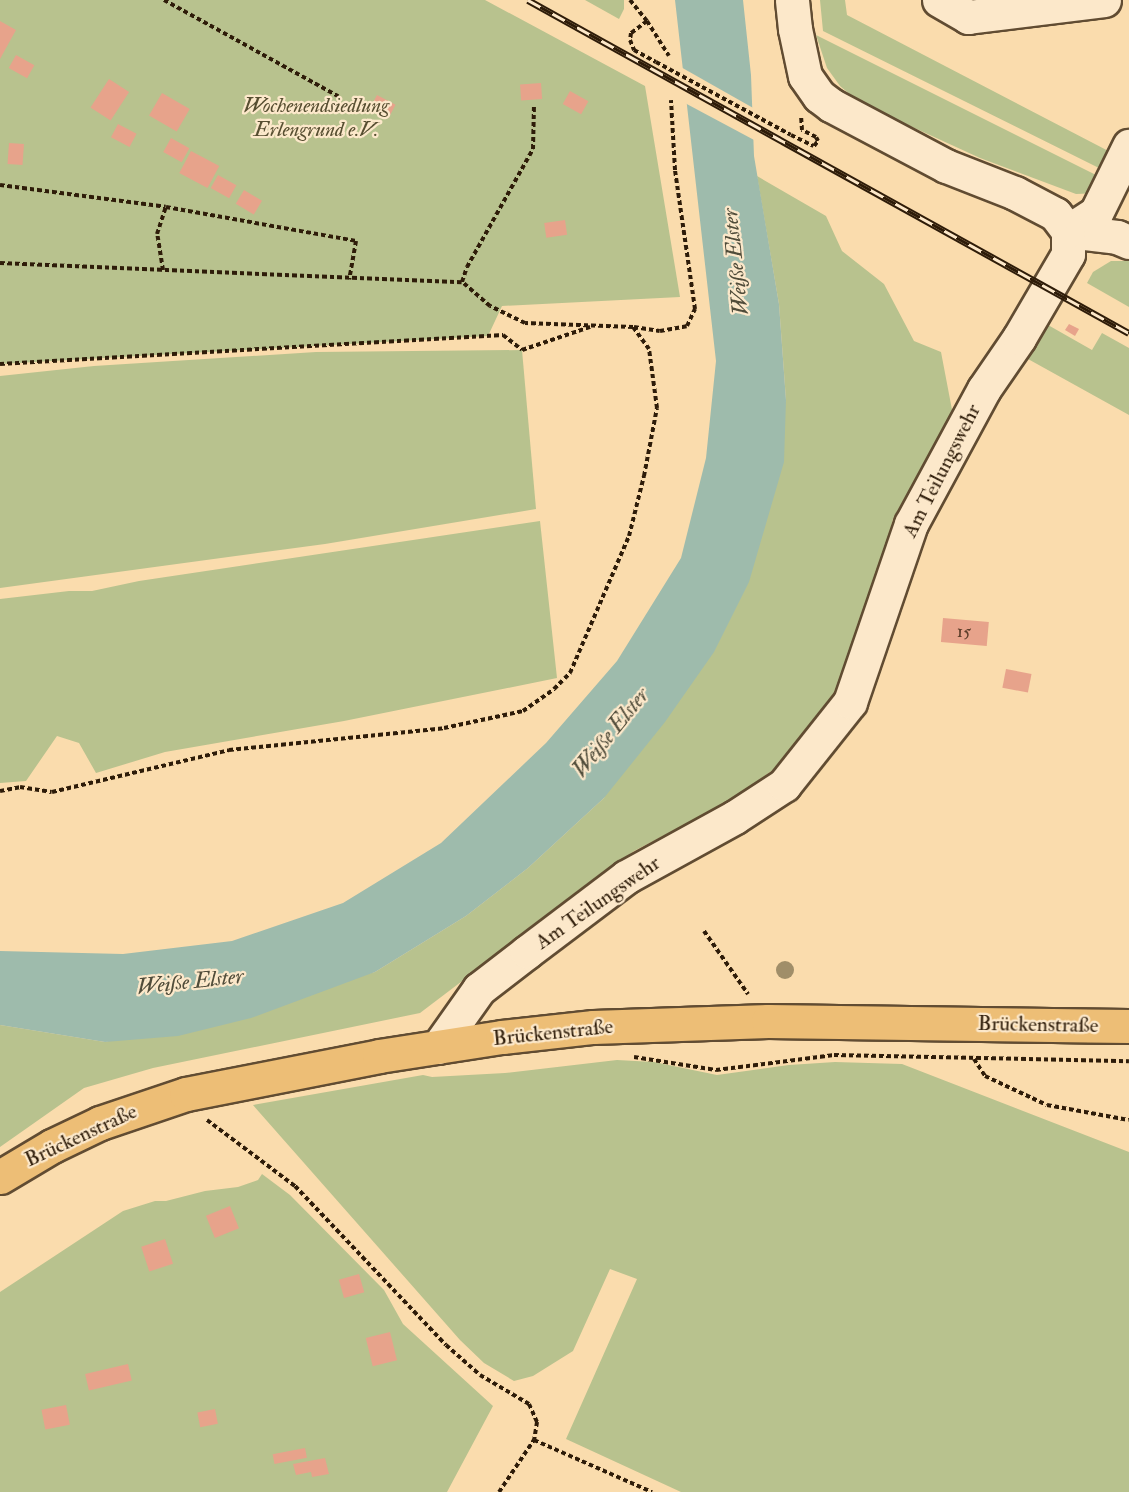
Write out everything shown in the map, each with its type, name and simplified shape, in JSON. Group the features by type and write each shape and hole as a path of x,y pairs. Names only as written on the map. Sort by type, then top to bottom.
{"main road":[{"name":"Brückenstraße","path":"0,1177 52,1146 100,1123 186,1094 379,1056 438,1047 593,1027 682,1023 830,1021 1129,1026"}],"lane":[{"path":"792,0 795,30 805,76 819,96 831,105 946,166 1025,198 1055,214 1068,231 1117,237 1129,242"},
{"path":"939,0 968,17 1104,0"},
{"path":"1068,231 1096,213 1129,146"},
{"name":"Am Teilungswehr","path":"438,1047 479,989 527,952 626,878 735,817 784,785 850,702 911,524 984,389 1019,338 1068,254 1068,231"}],"path":[{"path":"164,0 338,96"},
{"path":"630,0 647,21 669,56"},
{"path":"647,21 631,33 630,40 634,50 791,135 814,146 818,141"},
{"path":"0,263 462,282 490,306 525,323 633,327 660,331 687,326 694,309 675,170 671,100"},
{"path":"462,282 467,267 533,149 534,106"},
{"path":"1,187 166,207 356,241 349,279"},
{"path":"163,270 157,234 166,207"},
{"path":"0,364 503,335 522,350 593,326"},
{"path":"0,791 20,786 52,792 229,750 444,728 523,711 554,689 570,673 629,536 644,476 657,408 649,349 633,327"},
{"path":"627,1056 716,1070 834,1055 1129,1061"},
{"path":"974,1058 985,1076 1047,1105 1129,1120"},
{"path":"186,1094 203,1117 295,1186 446,1345 480,1375 529,1404 537,1422 534,1440 499,1492"},
{"path":"534,1440 652,1492"}],"green space":[{"name":"Wochenendsiedlung Erlengrund e.V.","path":"0,0 485,0 645,86 680,297 502,306 488,336 0,364"},
{"path":"585,0 624,0 624,9 619,19"},
{"path":"820,0 845,0 847,15 1118,156 1109,173 823,31"},
{"path":"816,35 1106,180 1100,193 1076,194 980,158 860,103 840,86 827,68"},
{"path":"757,176 826,216 842,251 884,284 914,341 941,352 953,415 893,519 858,645 823,714 777,767 728,802 634,851 420,1013 153,1068 84,1088 0,1147 0,1025 105,1042 375,972 466,916 528,868 604,798 786,400 779,304"},
{"path":"1111,261 1129,261 1129,307 1087,283 1093,272"},
{"path":"1048,325 1092,350 1102,333 1129,348 1129,415 1028,359"},
{"path":"522,350 536,509 325,544 0,588 0,376 94,366 316,352"},
{"path":"540,521 557,678 344,721 165,752 96,773 79,743 57,736 26,781 0,783 0,599 69,591 92,591 139,581"},
{"path":"617,1060 654,1062 717,1075 789,1065 835,1062 902,1064 1129,1152 1129,1492 681,1492 566,1439 637,1279 610,1269 573,1351 533,1376 514,1381 484,1363 460,1340 253,1105 423,1075 432,1077 505,1073"},
{"path":"262,1174 290,1195 384,1290 403,1324 493,1406 447,1492 0,1492 0,1292 123,1211 155,1201 166,1201 205,1191 238,1187 258,1180"}],"water":[{"name":"Weiße Elster","path":"675,0 743,0 751,75 754,156 779,304 786,400 784,462 749,582 714,652 665,722 604,798 528,868 466,916 375,972 251,1018 178,1036 105,1042 0,1025 0,951 123,954 232,941 343,903 441,843 546,743 617,661 681,558 706,458 716,361"}],"pier":[{"path":"679,66 755,109 756,141 683,102"}],"building":[{"path":"0,21 16,30 0,59"},
{"path":"16,55 34,65 27,78 9,68"},
{"path":"109,79 129,92 111,121 90,108"},
{"path":"541,83 542,99 521,100 520,84"},
{"path":"570,91 588,101 581,114 563,104"},
{"path":"162,93 190,109 177,132 149,116"},
{"path":"377,95 396,105 388,118 370,108"},
{"path":"118,124 137,134 129,147 111,137"},
{"path":"171,138 189,148 182,162 163,152"},
{"path":"9,143 24,144 22,165 8,164"},
{"path":"191,151 219,166 208,188 179,173"},
{"path":"218,175 236,185 229,198 211,188"},
{"path":"244,190 262,201 254,215 236,204"},
{"path":"565,220 567,235 546,238 544,223"},
{"path":"1069,324 1079,329 1075,336 1065,330"},
{"path":"943,618 989,622 987,646 941,642"},
{"path":"1006,669 1032,674 1028,693 1002,688"},
{"path":"230,1206 239,1228 215,1238 206,1216"},
{"path":"165,1239 173,1264 149,1271 141,1247"},
{"path":"359,1274 364,1292 344,1298 339,1280"},
{"path":"390,1332 397,1360 373,1366 366,1338"},
{"path":"128,1364 132,1381 89,1390 85,1374"},
{"path":"66,1405 70,1425 45,1429 41,1410"},
{"path":"215,1409 218,1424 200,1427 197,1412"},
{"path":"305,1448 307,1458 275,1464 273,1454"},
{"path":"325,1458 329,1474 312,1477 311,1472 296,1475 293,1464"}],"railway":[{"path":"528,0 1129,333"}]}
